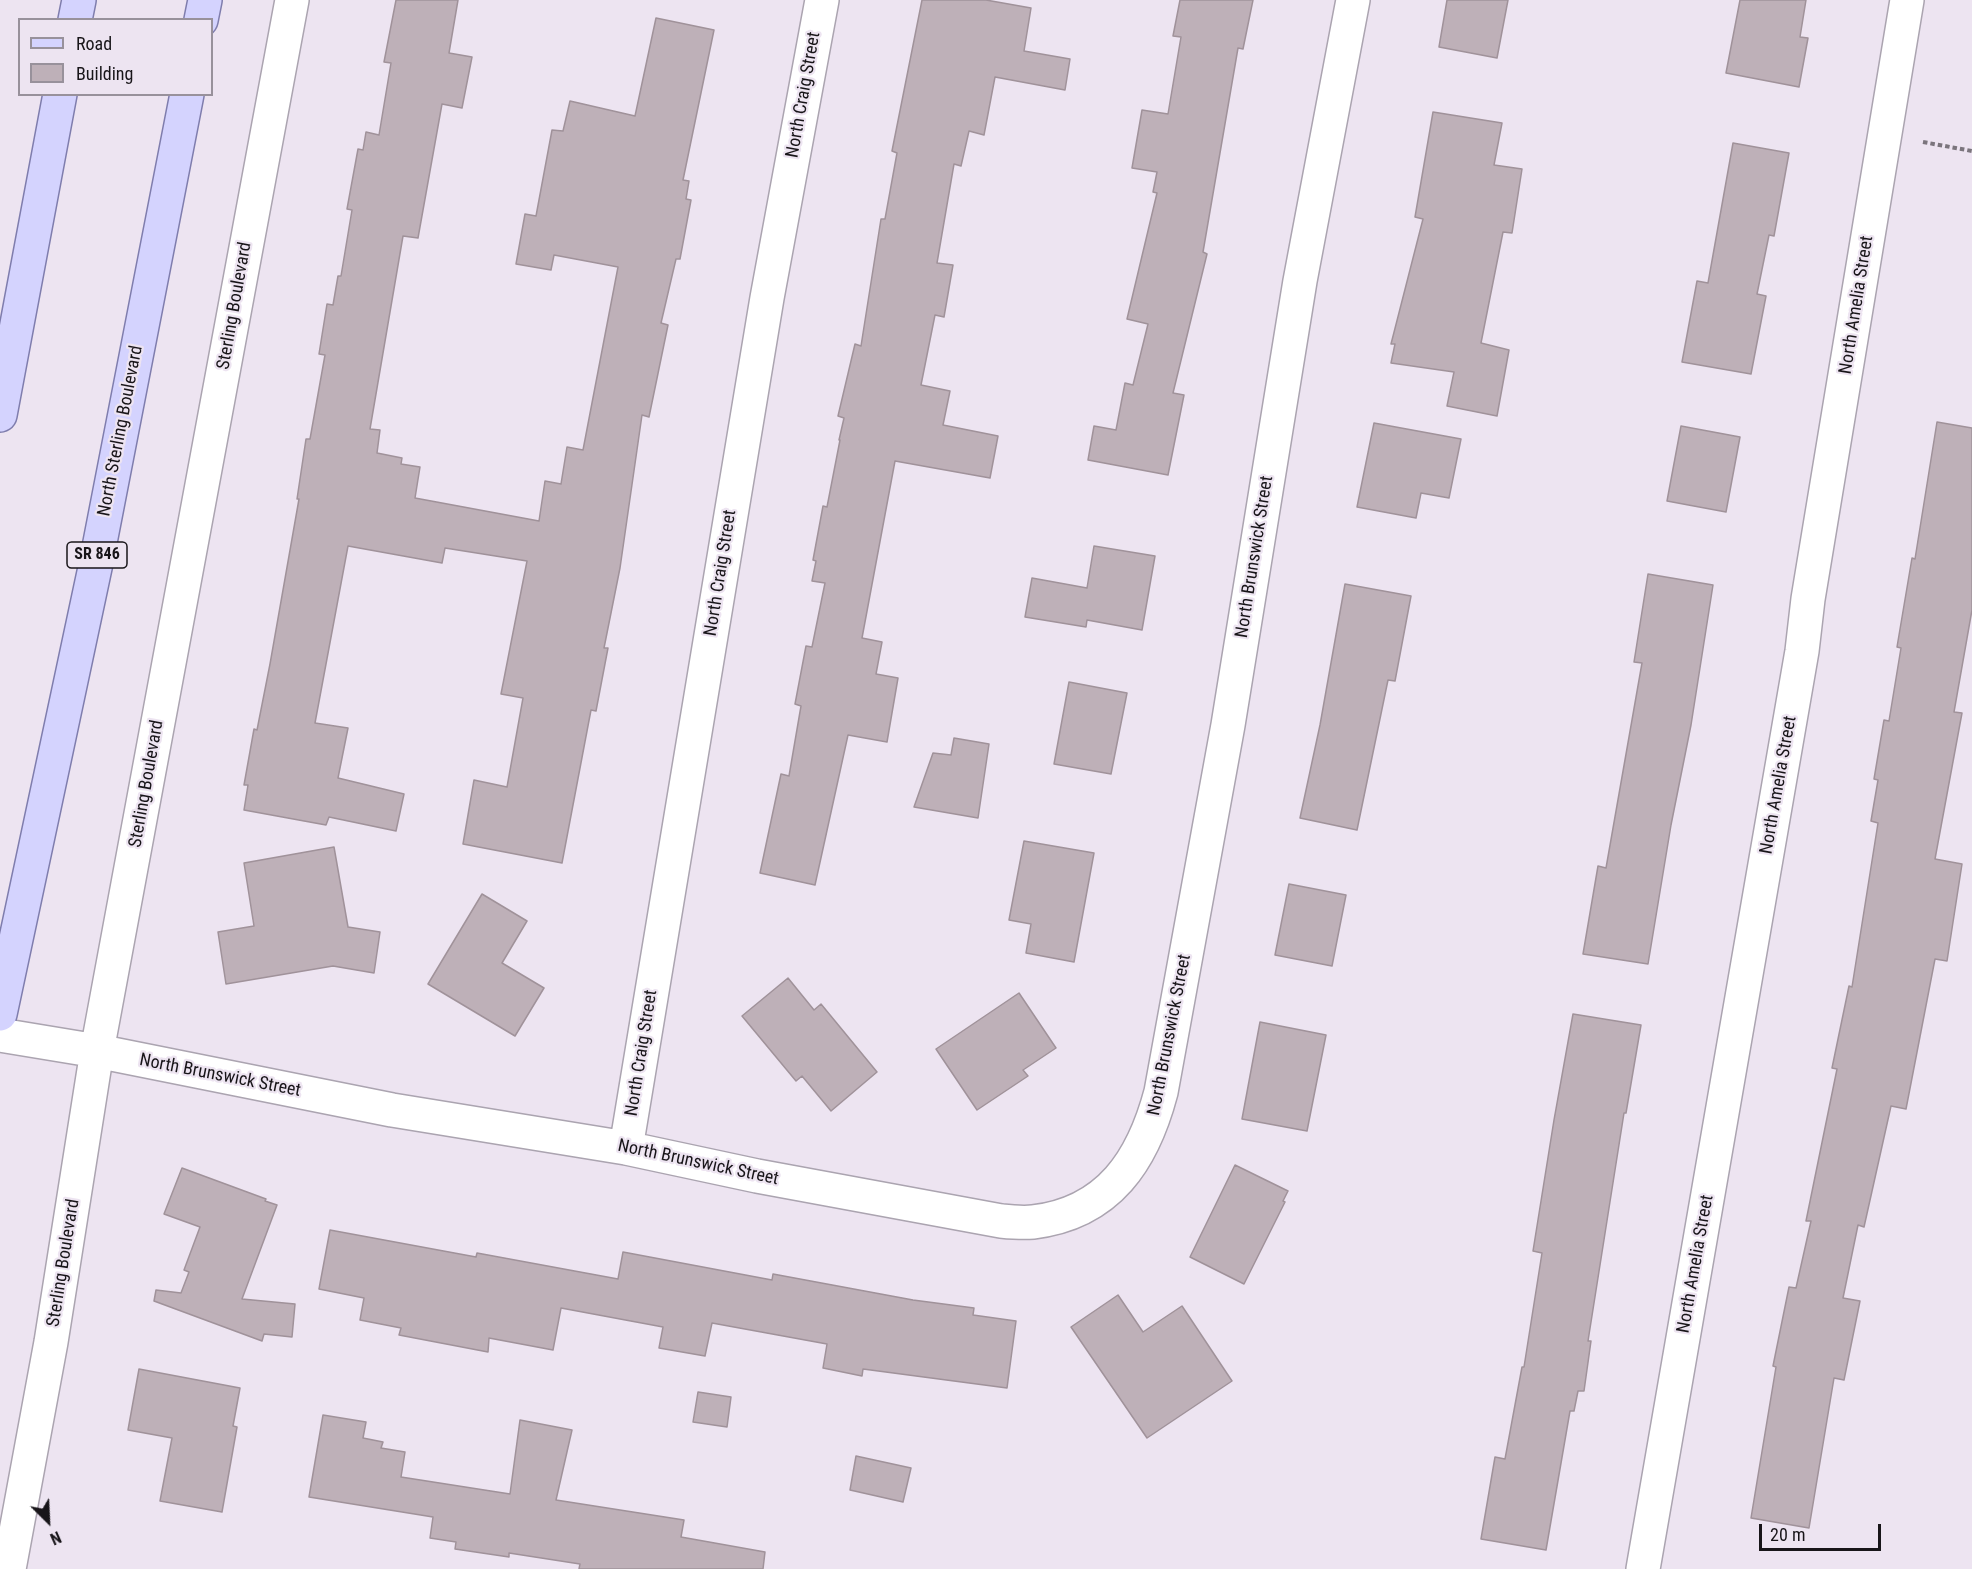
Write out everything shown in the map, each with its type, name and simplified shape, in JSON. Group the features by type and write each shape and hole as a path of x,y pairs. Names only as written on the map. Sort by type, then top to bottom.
{"main road":[{"path":"75,18 79,0"},
{"path":"201,18 205,0"},
{"path":"0,415 60,96"},
{"name":"North Sterling Boulevard","path":"0,1014 96,563 187,96"}],"street":[{"name":"Sterling Boulevard","path":"9,1569 51,1342 97,1051 292,0"},
{"name":"North Craig Street","path":"626,1148 767,298 822,0"},
{"name":"North Brunswick Street","path":"0,1035 97,1051 393,1110 626,1148 757,1176 1001,1221 1032,1222 1064,1215 1090,1203 1116,1183 1131,1166 1153,1122 1161,1092 1228,725 1300,281 1353,0"},
{"name":"North Amelia Street","path":"1642,1569 1802,651 1810,588 1907,0"}],"path":[{"path":"1885,136 1972,151"}],"building":[{"path":"396,0 458,0 449,53 472,57 462,108 442,104 418,238 403,236 370,429 380,430 377,453 402,458 401,464 420,467 415,498 539,521 545,481 561,484 567,447 583,450 618,267 554,255 551,270 516,264 525,214 536,216 552,130 563,131 570,101 635,116 656,18 714,30 683,180 689,181 686,199 691,200 680,259 676,259 661,323 668,325 649,417 642,415 620,568 604,648 608,648 596,711 591,710 562,863 463,844 474,780 507,787 523,698 501,694 527,561 445,548 442,563 348,546 315,723 348,728 338,778 404,794 396,831 329,817 326,825 244,810 248,785 244,785 254,729 257,730 270,664 299,499 297,499 306,439 310,439 325,355 319,354 327,304 333,305 338,276 341,276 352,210 347,209 358,149 363,150 366,132 379,135 391,63 384,62"},
{"path":"922,0 986,0 1031,8 1024,51 1070,59 1065,90 995,77 984,135 969,131 961,166 954,164 937,263 953,265 944,317 935,315 921,385 950,391 943,425 998,436 990,478 895,461 862,638 882,642 876,674 898,678 887,742 848,735 815,885 760,873 781,774 789,776 801,706 795,704 806,646 812,647 825,583 812,581 816,561 813,560 823,506 827,507 844,418 838,416 855,344 861,346 881,219 885,219 897,153 892,151"},
{"path":"1180,0 1253,0 1243,49 1238,48 1203,252 1207,254 1173,393 1184,395 1168,475 1088,460 1094,426 1116,430 1125,383 1133,385 1148,324 1127,319 1157,193 1153,192 1157,172 1132,168 1142,110 1168,114 1181,37 1173,36"},
{"path":"1447,0 1508,0 1497,58 1439,47"},
{"path":"1740,0 1806,0 1800,37 1808,38 1799,87 1726,73"},
{"path":"1433,112 1502,123 1494,165 1522,169 1512,233 1503,232 1481,343 1509,350 1497,416 1447,406 1454,372 1391,363 1395,344 1391,344 1423,219 1415,217"},
{"path":"1733,143 1789,153 1774,236 1769,235 1757,294 1766,296 1751,374 1682,362 1697,281 1708,283"},
{"path":"1937,422 1972,428 1972,610 1954,712 1962,713 1935,859 1962,864 1947,961 1935,959 1906,1109 1891,1106 1864,1227 1858,1225 1843,1298 1860,1301 1844,1380 1834,1378 1809,1528 1751,1518 1776,1367 1773,1366 1789,1287 1796,1288 1811,1221 1806,1221 1837,1069 1832,1068 1849,986 1852,987 1878,823 1871,821 1878,780 1874,779 1884,720 1889,721 1901,648 1897,647 1912,558 1915,559"},
{"path":"1374,423 1461,439 1449,498 1421,493 1416,518 1357,507"},
{"path":"1681,426 1740,437 1726,512 1667,501"},
{"path":"1094,546 1155,556 1142,630 1087,620 1086,627 1025,617 1032,578 1087,588"},
{"path":"1648,574 1713,585 1691,725 1671,825 1648,964 1583,954 1598,866 1606,868 1642,663 1634,662"},
{"path":"1345,584 1411,596 1395,681 1388,680 1357,830 1300,818 1320,725"},
{"path":"1069,682 1127,693 1111,774 1054,764"},
{"path":"954,738 989,744 978,818 914,807 933,753 951,755"},
{"path":"1024,841 1094,853 1074,962 1026,953 1031,924 1009,920"},
{"path":"334,847 348,927 380,932 374,973 333,966 226,984 218,932 254,926 244,863"},
{"path":"1289,884 1346,895 1332,966 1275,955"},
{"path":"482,894 527,921 502,963 544,988 515,1036 428,984"},
{"path":"788,978 814,1010 821,1004 877,1072 831,1111 802,1076 796,1081 742,1016"},
{"path":"1019,993 1056,1048 1023,1070 1028,1076 977,1110 936,1049"},
{"path":"1573,1014 1641,1025 1626,1113 1624,1113 1588,1341 1591,1341 1584,1391 1578,1391 1574,1411 1570,1411 1546,1550 1481,1539 1495,1457 1505,1459 1522,1367 1524,1367 1542,1253 1533,1251"},
{"path":"1260,1022 1326,1035 1307,1131 1242,1119"},
{"path":"1235,1165 1288,1191 1283,1201 1285,1202 1244,1284 1190,1257"},
{"path":"182,1168 277,1205 242,1299 295,1304 292,1337 264,1334 262,1341 154,1301 156,1290 181,1293 189,1272 184,1270 200,1227 164,1214"},
{"path":"330,1230 476,1257 477,1253 618,1279 623,1252 772,1280 773,1274 913,1300 974,1308 973,1315 1016,1321 1007,1388 863,1369 862,1376 823,1368 827,1344 712,1323 705,1356 659,1348 663,1327 561,1308 553,1350 489,1338 488,1352 399,1335 401,1328 360,1320 364,1298 319,1289"},
{"path":"1118,1295 1143,1332 1182,1306 1232,1381 1147,1438 1071,1327"},
{"path":"139,1369 240,1388 233,1426 237,1427 222,1512 160,1501 172,1438 128,1430"},
{"path":"698,1392 731,1397 727,1427 693,1422"},
{"path":"323,1415 366,1422 363,1438 383,1442 381,1448 405,1452 401,1477 510,1494 520,1420 572,1430 556,1500 684,1520 681,1537 765,1552 763,1569 579,1569 580,1564 509,1553 509,1557 455,1549 456,1542 430,1538 433,1517 309,1497"},
{"path":"856,1456 911,1468 903,1502 850,1490"}]}
